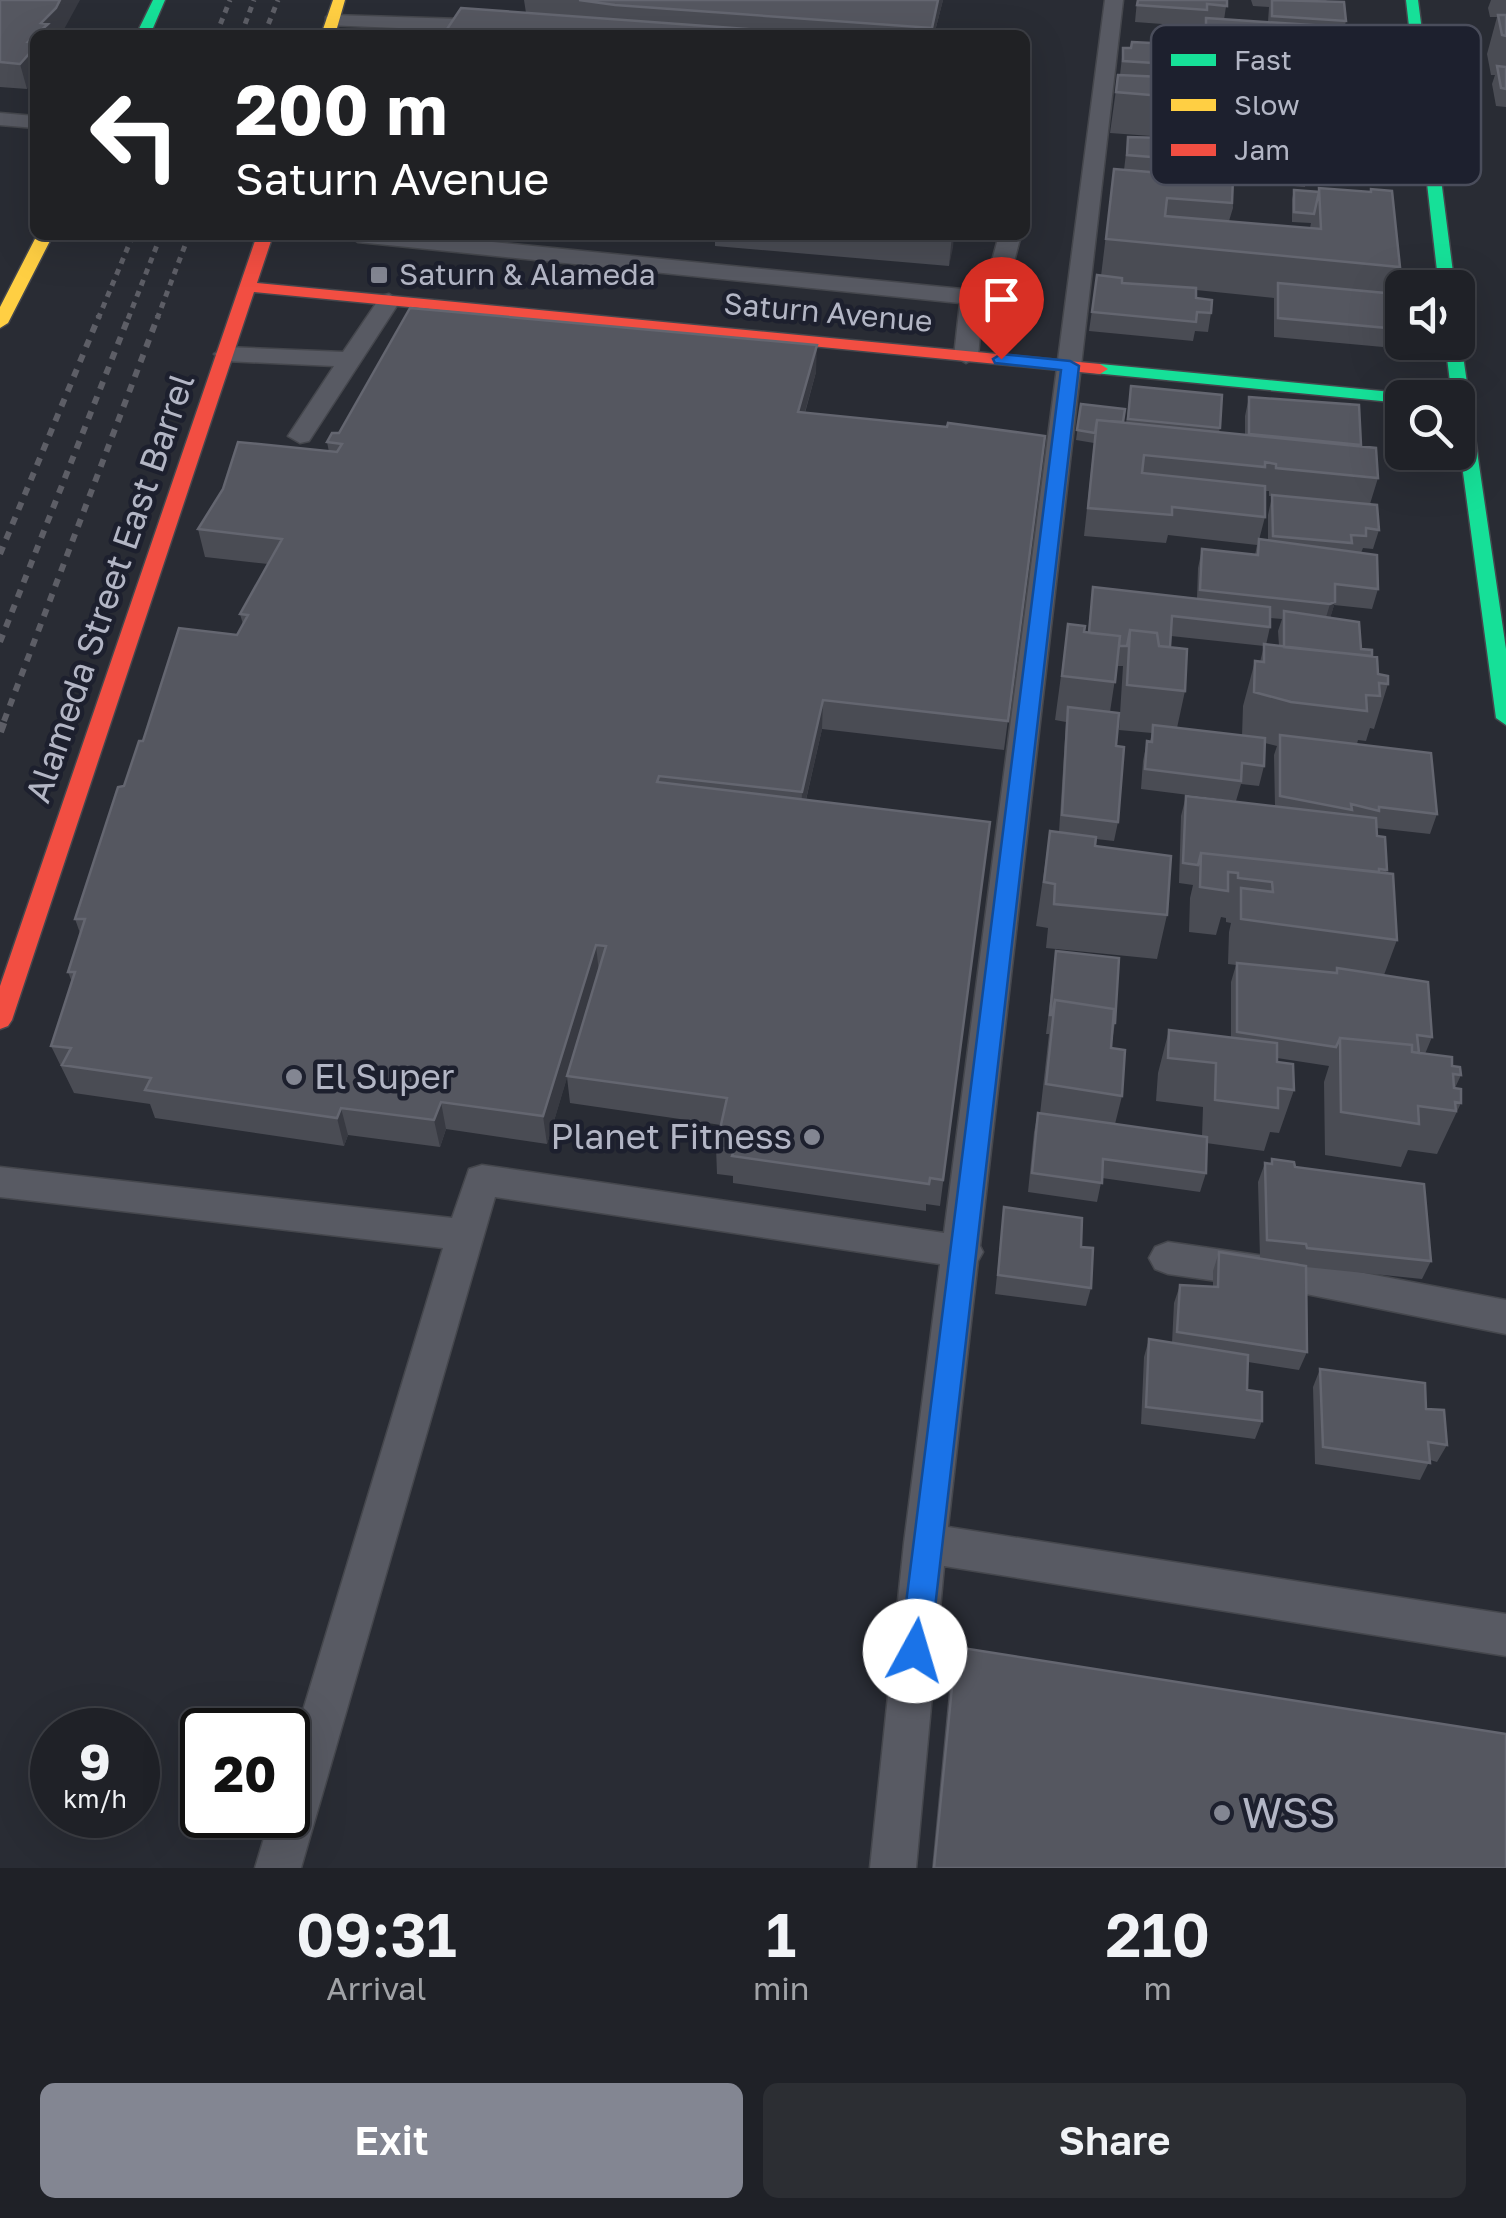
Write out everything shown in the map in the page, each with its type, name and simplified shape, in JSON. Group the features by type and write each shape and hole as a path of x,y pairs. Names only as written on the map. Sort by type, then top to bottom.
{"street":[{"path":"145,30 160,0"},
{"path":"1412,0 1415,25"},
{"path":"1434,185 1444,270"},
{"path":"0,322 42,240"},
{"name":"Alameda Street East Barrel","path":"0,1020 263,240"},
{"name":"Saturn Avenue","path":"248,288 1385,396"},
{"path":"1475,404 1491,406"},
{"path":"1469,470 1506,718"}],"lane":[{"path":"414,28 421,0"},
{"path":"893,1868 926,1542 1114,0"},
{"path":"334,19 414,28 514,27"},
{"path":"0,119 30,122"},
{"path":"408,240 972,296 994,296 1009,240"},
{"path":"966,356 972,296"},
{"path":"300,436 389,301"},
{"path":"226,354 350,360"},
{"path":"278,1868 482,1180 964,1252"},
{"path":"0,1182 464,1236"},
{"path":"1168,1258 1306,1278 1506,1317"},
{"path":"926,1542 1506,1635"}],"building":[{"path":"0,0 60,0 41,23 48,24 41,30 30,30 30,53 20,64 0,62"},
{"path":"579,0 938,0 932,28"},
{"path":"1138,0 1227,0 1227,6 1207,4 1207,10 1137,5"},
{"path":"1272,0 1344,2 1346,21 1272,16"},
{"path":"461,8 760,30 446,30"},
{"path":"1498,15 1506,15 1506,36 1502,35"},
{"path":"1206,18 1311,25 1206,25"},
{"path":"1132,42 1151,43 1151,63 1123,61 1123,48 1131,48"},
{"path":"1497,66 1506,67 1506,89 1501,88"},
{"path":"1118,75 1151,76 1151,95 1116,92"},
{"path":"1128,137 1151,138 1151,157 1127,155"},
{"path":"1114,169 1151,172 1151,185 1233,185 1232,203 1167,198 1165,216 1321,229 1319,188 1392,191 1400,267 1106,239"},
{"path":"1294,190 1319,192 1314,214 1294,212"},
{"path":"1097,275 1122,278 1122,283 1196,288 1196,298 1212,300 1211,313 1197,312 1196,322 1092,312"},
{"path":"1278,283 1385,293 1385,328 1278,318"},
{"path":"410,308 817,345 798,412 947,427 948,423 1045,436 1008,721 823,700 802,792 659,776 657,782 990,822 943,1180 930,1178 929,1184 732,1156 734,1150 716,1147 727,1098 567,1076 606,946 596,945 543,1116 441,1102 434,1120 341,1108 337,1118 145,1090 151,1078 62,1065 71,1048 51,1046 75,972 68,972 85,919 75,919 118,787 124,786 139,741 143,741 179,628 237,635 248,615 240,614 282,539 198,529 223,489 238,442 337,452 342,444 327,442 332,433 339,433"},
{"path":"1131,386 1222,395 1220,428 1128,419"},
{"path":"1249,397 1359,405 1361,445 1249,434"},
{"path":"1081,404 1125,409 1123,422 1097,420 1095,433 1077,430"},
{"path":"1097,420 1376,448 1378,478 1276,468 1276,464 1265,462 1265,467 1144,455 1142,473 1265,486 1265,517 1172,507 1172,515 1088,508"},
{"path":"1272,495 1377,505 1379,530 1366,528 1366,536 1351,535 1352,543 1273,536"},
{"path":"1259,539 1377,555 1378,589 1335,584 1335,602 1330,604 1200,590 1202,549 1258,555"},
{"path":"1093,587 1270,607 1270,627 1172,616 1170,647 1159,646 1157,633 1130,630 1127,646 1119,646 1120,636 1089,633"},
{"path":"1284,611 1359,622 1361,649 1372,650 1372,656 1284,647"},
{"path":"1068,624 1085,626 1084,632 1120,636 1115,682 1062,676"},
{"path":"1130,630 1157,633 1159,646 1187,649 1185,691 1127,685"},
{"path":"1264,644 1377,657 1378,674 1388,676 1388,684 1379,683 1380,696 1366,695 1367,711 1291,702 1254,692 1255,661 1264,662"},
{"path":"1068,707 1119,713 1116,746 1124,747 1118,822 1062,815"},
{"path":"1153,725 1265,738 1264,766 1242,763 1241,781 1145,769 1147,741 1152,742"},
{"path":"1280,735 1431,753 1437,814 1379,807 1379,811 1351,804 1352,810 1280,796"},
{"path":"1186,796 1376,818 1377,836 1385,837 1387,870 1201,853 1198,865 1183,863"},
{"path":"1050,831 1096,837 1095,846 1171,856 1167,915 1054,904 1055,884 1044,882"},
{"path":"1201,853 1393,874 1397,940 1241,919 1241,888 1273,892 1272,882 1238,878 1238,873 1228,872 1228,891 1200,887"},
{"path":"1056,951 1119,958 1115,1023 1114,1009 1055,1000 1050,1015"},
{"path":"1237,963 1337,973 1337,968 1428,982 1432,1037 1417,1035 1419,1053 1412,1052 1412,1045 1340,1038 1336,1047 1237,1032"},
{"path":"1055,1000 1114,1009 1111,1048 1125,1050 1122,1096 1046,1084"},
{"path":"1169,1030 1277,1043 1277,1062 1293,1064 1294,1090 1278,1088 1278,1108 1215,1100 1216,1063 1168,1058"},
{"path":"1340,1038 1412,1045 1412,1052 1452,1057 1452,1066 1460,1067 1461,1075 1453,1074 1454,1088 1461,1089 1461,1103 1455,1102 1456,1111 1418,1106 1419,1124 1341,1112"},
{"path":"1038,1113 1207,1137 1206,1173 1103,1159 1102,1183 1032,1173"},
{"path":"1272,1159 1294,1162 1295,1167 1424,1184 1431,1261 1267,1240 1265,1163 1272,1164"},
{"path":"1004,1207 1082,1218 1081,1247 1093,1248 1091,1288 998,1275"},
{"path":"1219,1252 1306,1266 1307,1352 1177,1332 1180,1285 1218,1287"},
{"path":"1149,1339 1248,1355 1247,1390 1262,1392 1262,1421 1146,1407"},
{"path":"1320,1369 1425,1383 1426,1409 1444,1410 1447,1445 1428,1442 1430,1463 1323,1447"},
{"name":"WSS","path":"956,1647 1506,1734 1506,1868 934,1868"}],"railway":[{"path":"218,30 230,0"},
{"path":"243,30 254,0"},
{"path":"266,30 278,0"},
{"path":"98,319 131,240"},
{"path":"128,319 159,240"},
{"path":"157,319 187,240"},
{"path":"0,554 99,316"},
{"path":"0,642 129,316"},
{"path":"4,721 158,316"},
{"path":"0,732 5,718"}],"traffic: fast":[{"path":"145,30 159,0"},
{"path":"1412,0 1415,25"},
{"path":"1434,185 1445,270"},
{"path":"1456,360 1506,718"},
{"path":"1100,369 1385,396"}],"traffic: slow":[{"path":"330,30 339,0"},
{"path":"0,323 42,240"}],"traffic: jam":[{"path":"0,1020 263,240"},
{"path":"248,287 1100,369"}],"place":[{"name":"Saturn & Alameda","path":"379,275"},
{"name":"El Super","path":"294,1077"},
{"name":"Planet Fitness","path":"812,1137"},
{"name":"WSS","path":"1222,1813"}],"route":[{"path":"915,1651 1070,366 1001,359"}]}
